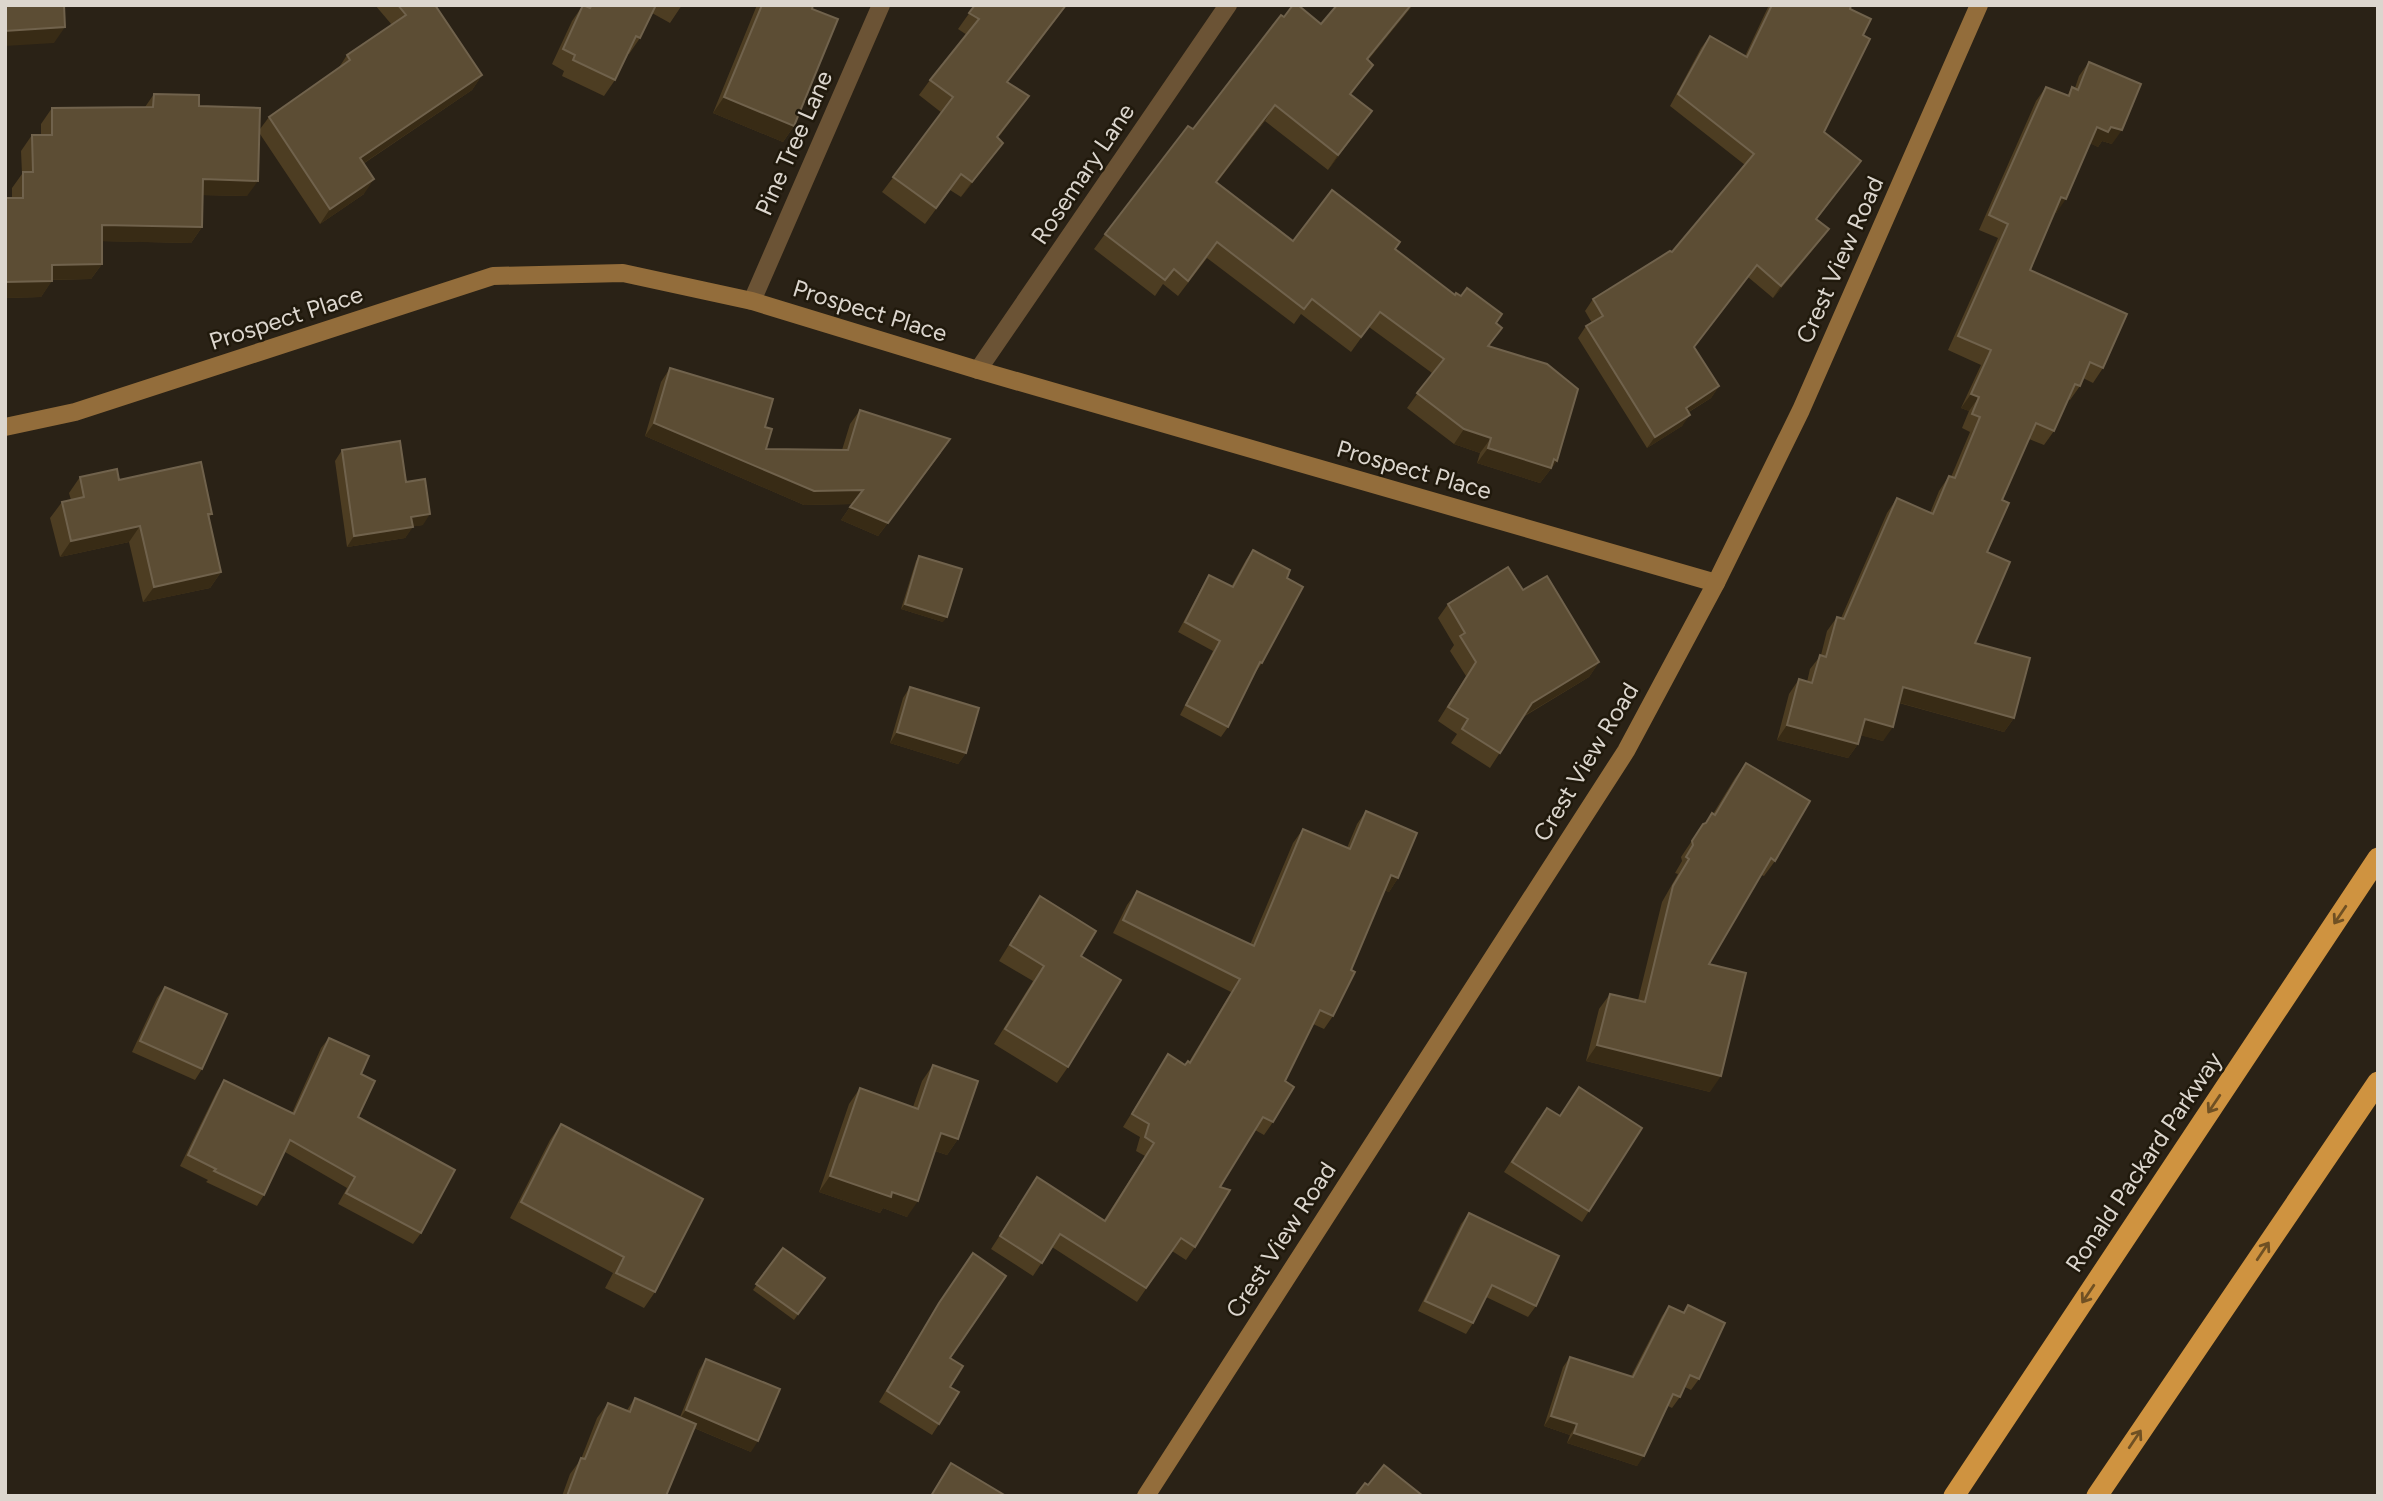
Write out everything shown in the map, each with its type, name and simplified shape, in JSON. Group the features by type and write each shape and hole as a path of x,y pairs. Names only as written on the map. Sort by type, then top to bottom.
{"highway":[{"name":"Ronald Packard Parkway","path":"1954,1496 2378,858"},
{"path":"2097,1496 2378,1082"}],"street":[{"name":"Pine Tree Lane","path":"752,301 881,5"},
{"name":"Rosemary Lane","path":"978,370 1228,5"},
{"name":"Crest View Road","path":"1146,1496 1626,751 1716,583 1801,410 1979,5"},
{"name":"Prospect Place","path":"5,427 75,412 493,276 623,273 752,301 978,370 1716,583"}],"building":[{"path":"5,5 64,5 65,27 5,31"},
{"path":"398,5 435,5 482,75 360,158 374,179 330,209 269,117 350,60 347,55 406,15"},
{"path":"583,5 590,8 592,5 656,5 640,38 636,36 615,80 573,60 575,55 563,49"},
{"path":"762,5 813,5 812,9 838,19 794,126 724,97"},
{"path":"975,5 1066,5 1007,82 1029,96 997,137 1003,143 972,182 961,174 936,208 893,177 953,97 930,80 979,19 969,13"},
{"path":"1293,5 1298,5 1321,24 1337,5 1411,5 1367,59 1373,65 1350,94 1372,111 1338,155 1275,105 1216,182 1293,241 1332,190 1400,242 1395,249 1455,295 1456,293 1461,296 1467,288 1502,314 1496,323 1502,328 1488,346 1547,364 1578,389 1557,461 1554,459 1551,468 1488,448 1491,438 1464,429 1417,393 1444,359 1380,312 1361,337 1312,299 1304,309 1217,242 1188,281 1174,269 1165,280 1105,234 1188,126 1193,129 1281,15 1284,17"},
{"path":"1772,5 1851,5 1850,9 1871,19 1863,35 1870,39 1824,132 1861,161 1816,219 1829,229 1781,286 1757,265 1694,347 1719,386 1686,408 1690,415 1655,437 1586,326 1603,316 1593,299 1672,252 1754,154 1678,94 1710,36 1747,57"},
{"path":"2089,62 2141,84 2122,130 2111,127 2108,132 2097,127 2066,199 2061,197 2030,270 2127,314 2103,368 2090,362 2080,386 2075,384 2054,431 2036,423 2002,500 2009,503 1987,552 2010,562 1975,643 2030,658 2014,718 1903,687 1893,727 1865,719 1858,744 1787,725 1799,679 1812,683 1820,655 1826,657 1837,617 1844,619 1897,498 1933,514 1949,476 1955,478 1980,417 1972,414 1979,397 1971,394 1991,350 1958,336 2008,224 1989,215 2046,87 2069,96 2072,87 2078,90"},
{"path":"154,94 199,95 199,106 260,108 258,181 203,179 202,227 102,225 102,264 52,265 52,281 5,282 5,198 23,198 23,172 33,172 32,135 52,135 52,108 153,107"},
{"path":"670,368 773,399 765,427 772,429 766,449 848,450 860,410 950,439 888,523 850,507 863,490 814,491 654,423"},
{"path":"400,441 406,482 425,479 430,514 411,517 413,527 354,536 342,450"},
{"path":"201,462 212,514 208,514 221,572 154,587 140,526 71,541 62,502 84,497 80,477 117,469 119,480"},
{"path":"1253,550 1290,570 1287,578 1303,587 1262,663 1260,662 1228,727 1186,705 1220,641 1185,622 1209,575 1233,587"},
{"path":"919,556 962,569 947,617 905,604"},
{"path":"1508,567 1523,590 1547,576 1599,662 1532,703 1500,753 1462,729 1468,719 1448,707 1476,662 1460,636 1465,633 1448,604"},
{"path":"910,687 979,708 966,753 897,732"},
{"path":"1746,763 1810,801 1775,861 1771,858 1709,964 1746,973 1721,1076 1597,1045 1610,994 1645,1002 1673,886 1689,859 1686,857 1693,845 1692,841 1712,813 1715,815"},
{"path":"1366,811 1417,833 1398,878 1391,875 1351,970 1355,972 1333,1016 1320,1010 1285,1081 1294,1087 1273,1122 1263,1117 1220,1187 1230,1190 1195,1247 1181,1238 1146,1288 1060,1234 1042,1263 1000,1236 1037,1177 1105,1221 1154,1143 1145,1137 1149,1124 1132,1114 1168,1054 1185,1065 1188,1061 1190,1063 1240,979 1123,920 1137,891 1254,946 1303,829 1350,849"},
{"path":"1040,896 1096,931 1081,956 1121,980 1068,1067 1005,1029 1044,966 1010,945"},
{"path":"165,987 227,1014 202,1069 140,1041"},
{"path":"329,1038 369,1056 361,1074 375,1081 358,1117 455,1170 421,1233 346,1193 355,1177 290,1140 264,1195 188,1155 224,1080 294,1114"},
{"path":"933,1065 978,1081 958,1139 941,1133 918,1201 892,1192 891,1197 830,1176 860,1088 918,1109"},
{"path":"1579,1087 1642,1128 1589,1211 1512,1162 1547,1108 1560,1116"},
{"path":"561,1124 703,1199 655,1292 616,1273 624,1257 521,1202"},
{"path":"1469,1213 1559,1256 1536,1306 1492,1285 1473,1323 1425,1301"},
{"path":"783,1248 825,1278 798,1314 756,1284"},
{"path":"973,1253 1006,1276 950,1358 963,1366 950,1387 959,1392 939,1424 887,1391 939,1303"},
{"path":"1688,1305 1725,1323 1699,1379 1690,1375 1680,1397 1673,1394 1644,1456 1574,1433 1577,1424 1551,1416 1570,1357 1633,1377 1669,1306 1684,1313"},
{"path":"706,1359 780,1389 758,1441 686,1410"},
{"path":"635,1398 696,1424 666,1496 567,1496 581,1458 585,1459 608,1403 630,1412"},
{"path":"951,1463 1006,1496 931,1496"},
{"path":"1384,1465 1423,1496 1355,1496"}]}
